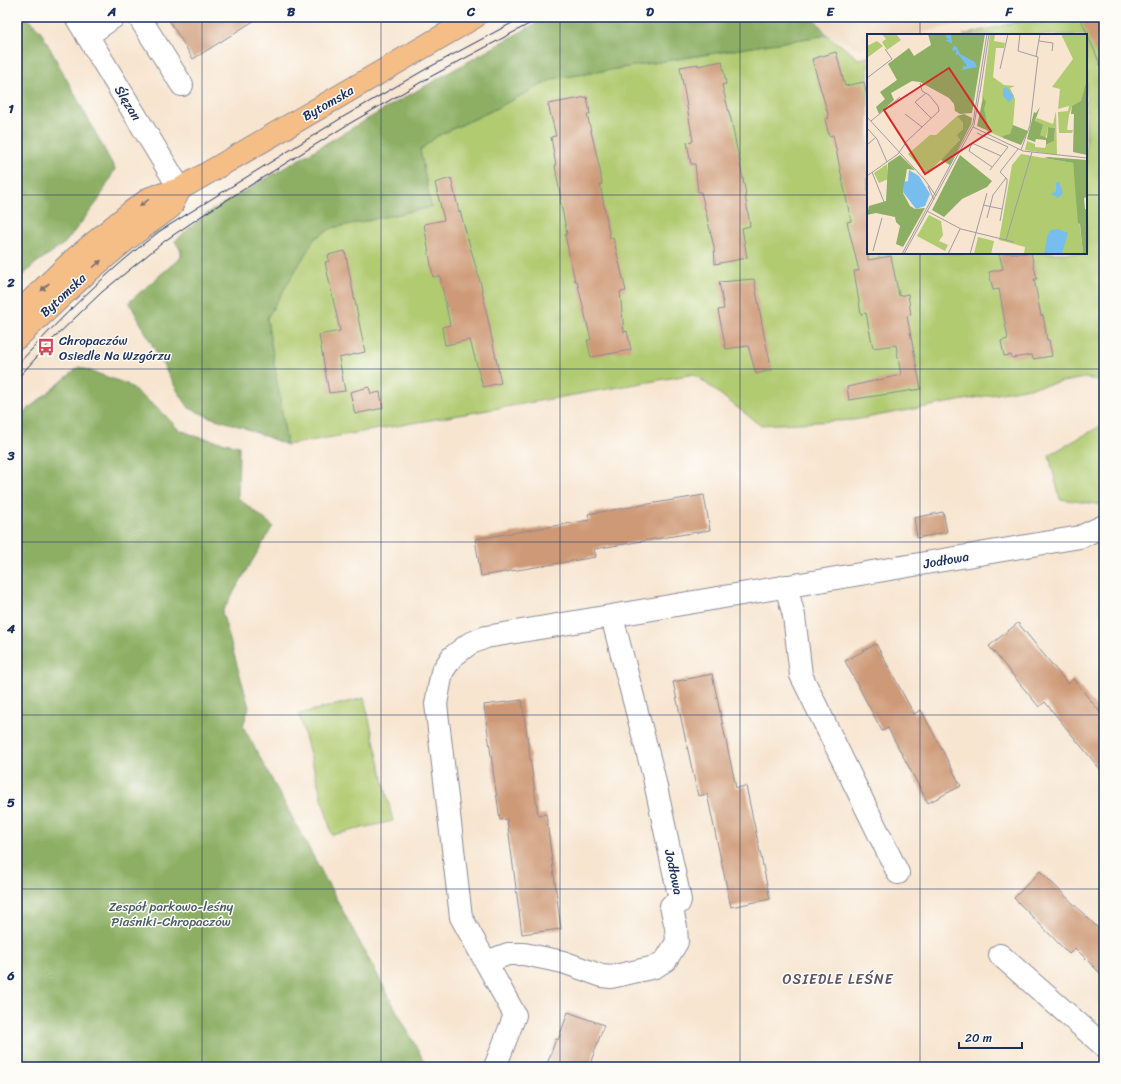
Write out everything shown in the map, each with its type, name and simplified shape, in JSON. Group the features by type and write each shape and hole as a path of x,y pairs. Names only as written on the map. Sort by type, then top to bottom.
{"main road":[{"name":"Bytomska","path":"17,314 73,260 150,198 180,189 475,17"},
{"name":"Bytomska","path":"17,338 90,270 132,235 171,207 180,189"}],"street":[{"name":"Ślęzan","path":"76,17 180,189"},
{"path":"88,36 114,17"},
{"path":"139,17 182,84"},
{"name":"Jodłowa","path":"496,1067 515,1015 461,917 436,704 442,672 452,657 469,644 486,637 1080,537 1104,526"},
{"path":"786,586 794,616 801,675 898,873"},
{"name":"Jodłowa","path":"486,962 508,954 524,954 563,962 602,976 611,977 655,967 666,960 677,942 676,927 671,906 679,903 680,900 653,773 612,616"},
{"path":"1000,955 1104,1046"}],"shaded area":[{"path":"813,17 984,17 918,34 867,34 867,47 860,49 827,35"}],"green space":[{"path":"17,17 25,17 40,30 115,169 98,201 65,243 36,263 17,281"},
{"path":"547,17 813,17 827,35 553,79 485,114 437,136 420,150 431,207 332,228 315,238 267,318 287,445 242,427 209,417 189,408 177,390 129,302 181,257 181,251 175,241 206,214 388,107"},
{"path":"1039,17 1104,17 1104,381 1084,378 854,420 760,425 694,374 287,445 267,318 314,238 332,228 431,207 420,150 437,136 485,114 553,79 827,35 859,59 867,57 867,254 1087,254 1087,34 967,34"},
{"name":"Zespół parkowo-leśny Piaśniki-Chropaczów","path":"79,367 127,384 163,413 178,429 198,437 239,446 238,498 273,526 222,612 249,707 243,726 427,1067 17,1067 17,418"},
{"path":"1104,424 1104,505 1060,499 1049,455"},
{"path":"364,698 393,821 332,835 299,714"}],"building":[{"path":"167,17 260,17 193,59"},
{"path":"1080,17 1104,17 1104,73"},
{"path":"836,52 845,86 864,82 867,97 868,260 891,256 899,296 908,294 911,315 907,316 921,389 849,400 847,387 901,375 896,345 873,348 866,313 861,314 854,271 859,271 847,222 851,221 833,135 829,136 825,119 829,118 812,59"},
{"path":"722,61 726,84 722,85 732,124 746,194 750,226 742,228 747,258 715,264 714,247 701,192 698,192 695,164 691,164 687,142 693,141 680,67 698,64 698,66"},
{"path":"587,97 590,114 587,114 600,170 602,184 600,184 610,238 613,237 626,291 620,292 624,332 627,331 631,350 591,357 587,340 591,340 577,281 575,281 565,235 567,234 560,199 551,137 556,136 548,104"},
{"path":"451,178 459,212 460,211 481,285 501,383 483,387 470,340 445,345 442,327 450,325 440,276 433,277 424,224 444,220 435,183"},
{"path":"345,251 365,352 339,358 345,391 329,393 319,335 340,331 325,262 329,261 328,255"},
{"path":"999,254 1031,254 1037,279 1034,279 1041,316 1043,315 1047,340 1049,340 1052,356 1033,359 1032,355 1012,358 1011,355 1004,356 1001,341 1008,339 999,289 993,290 989,272 1003,269"},
{"path":"754,279 772,370 756,374 748,346 726,349 718,310 724,309 719,282"},
{"path":"369,387 371,394 380,392 383,408 355,414 350,392"},
{"path":"704,495 710,530 594,549 596,557 481,576 475,539 590,520 588,514"},
{"path":"943,512 947,532 917,538 914,518"},
{"path":"1018,623 1068,684 1073,679 1104,717 1104,774 1045,702 1039,707 989,646"},
{"path":"876,644 914,714 921,710 961,786 928,803 888,728 882,731 845,661"},
{"path":"712,674 736,788 746,786 770,899 731,907 707,794 698,796 673,682"},
{"path":"522,700 538,815 546,814 561,929 522,934 507,819 500,820 484,705"},
{"path":"1040,871 1104,934 1104,977 1075,948 1069,954 1014,898"},
{"path":"568,1012 604,1025 589,1067 546,1067 556,1039 558,1040"}],"tram line":[{"path":"17,365 104,278 160,231 343,117 426,69 523,17"},
{"path":"17,379 54,338 102,292 166,240 206,213 347,125 430,77 542,17"}],"place":[{"name":"Chropaczów Osiedle Na Wzgórzu","path":"46,347"}],"district":[{"name":"OSIEDLE LEŚNE","path":"838,979"}]}
